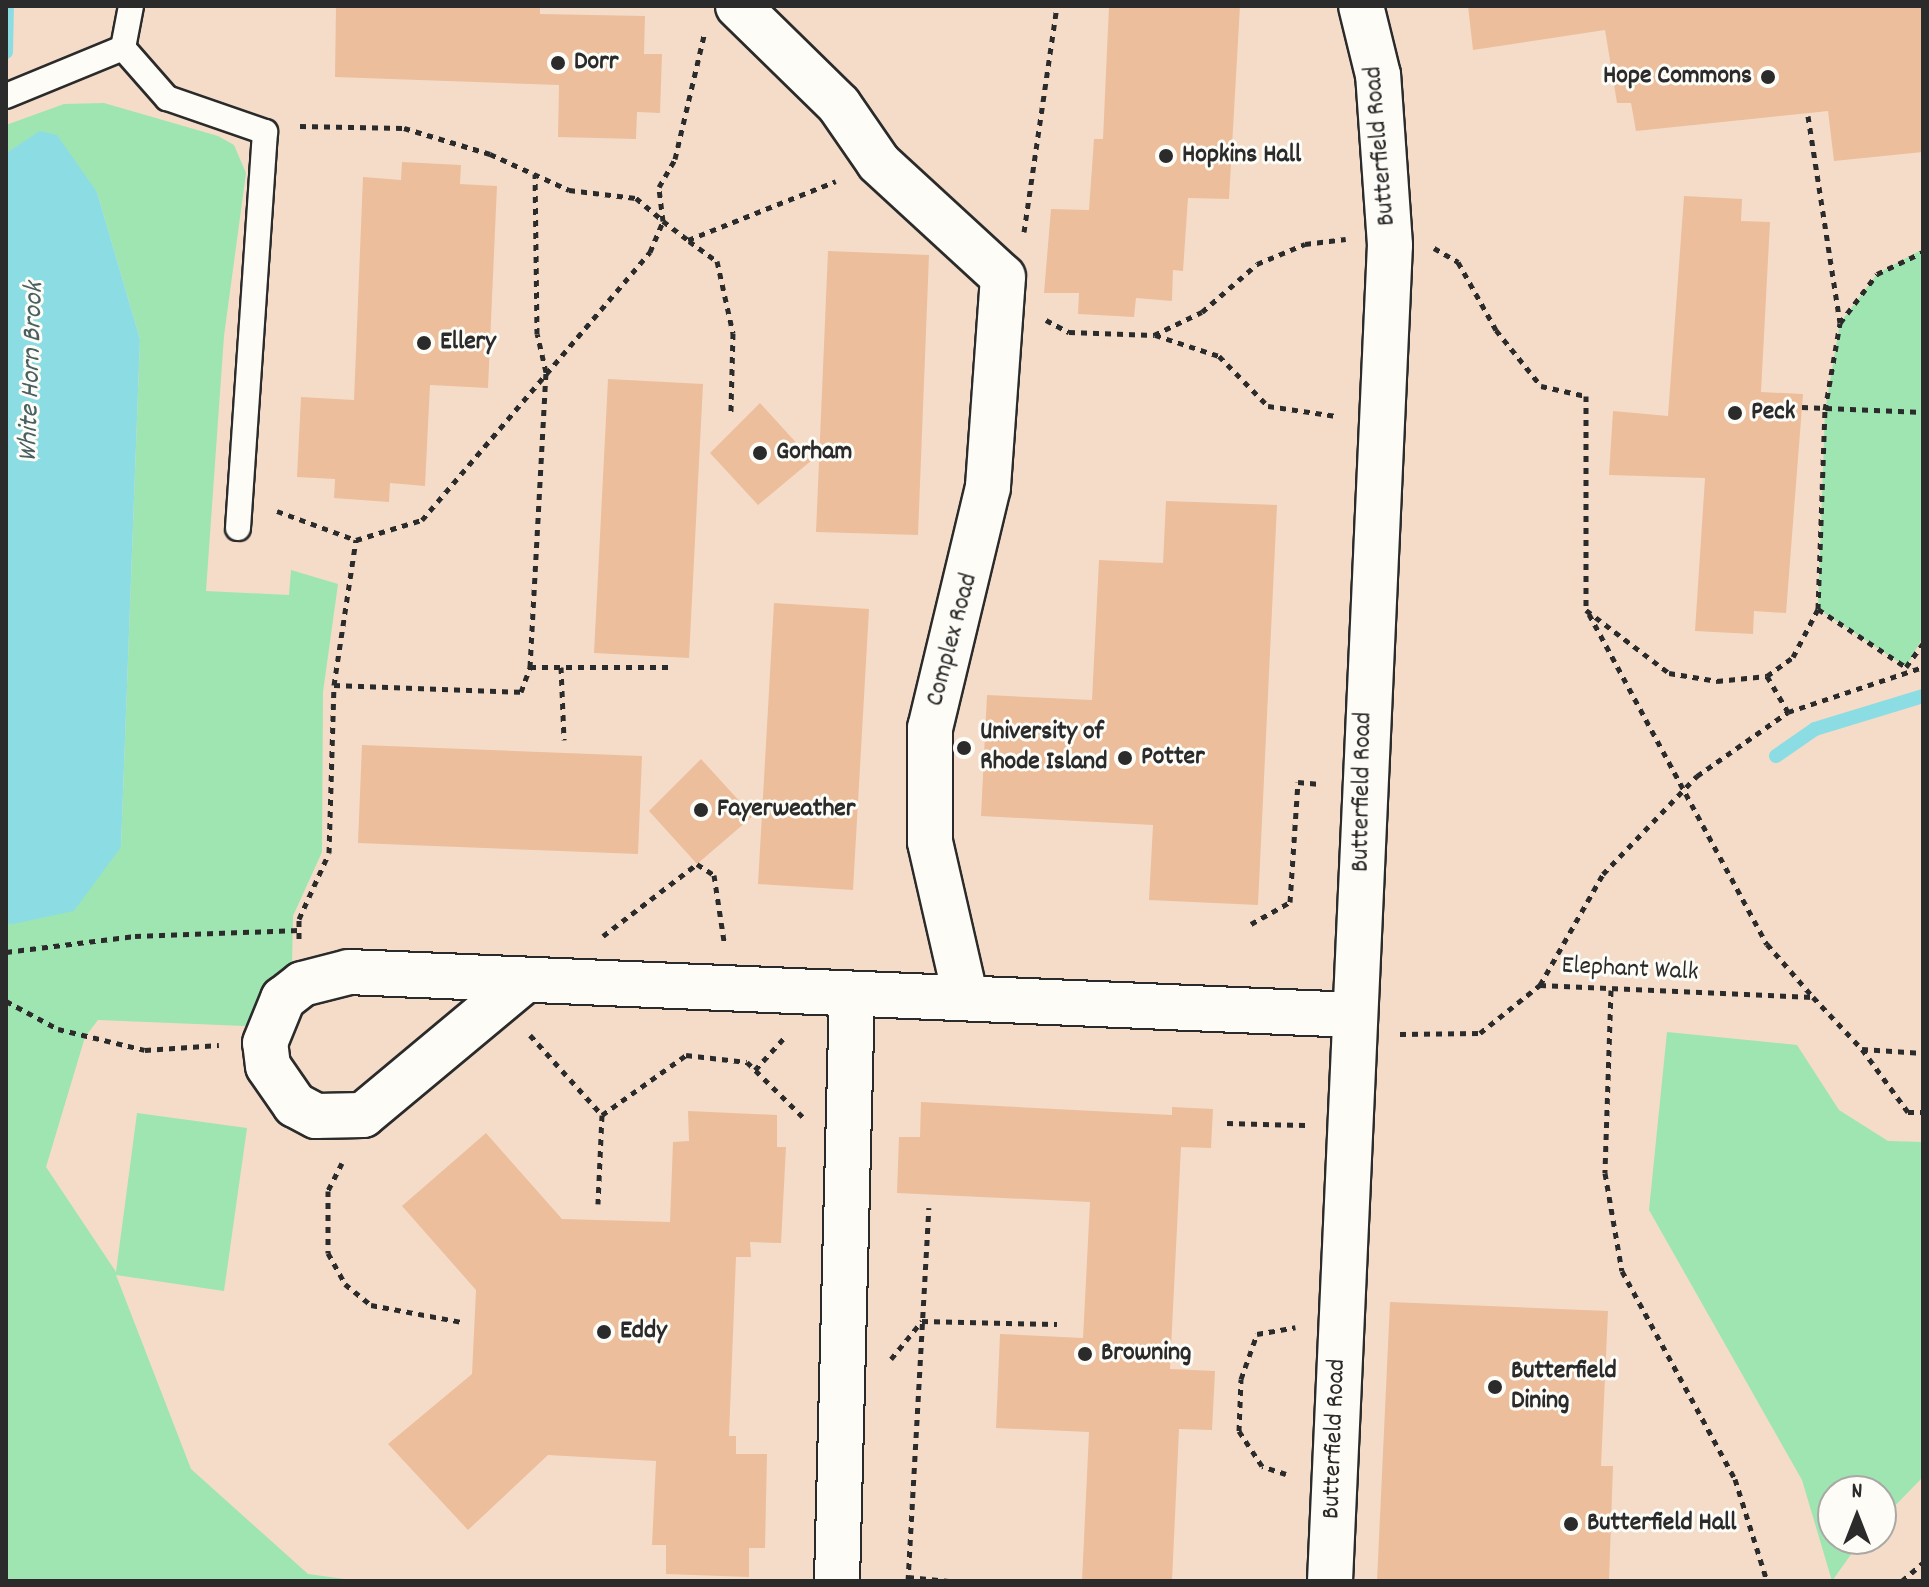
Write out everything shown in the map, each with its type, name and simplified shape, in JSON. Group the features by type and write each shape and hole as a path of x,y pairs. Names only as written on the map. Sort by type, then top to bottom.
{"street":[{"name":"Butterfield Road","path":"1330,1581 1352,1015 1390,245 1378,75 1361,6"},
{"path":"722,18 839,105 879,163 1003,277"},
{"name":"Complex Road","path":"965,995 930,842 930,728 988,487 1003,277"},
{"path":"512,991 363,1115 316,1116 295,1105 273,1077 265,1043 283,999 302,984 349,972 512,991 577,982 852,994 965,995 1352,1015"},
{"path":"837,1581 852,994"}],"lane":[{"path":"123,48 131,6"},
{"path":"6,96 123,48"},
{"path":"123,48 167,98 265,132 238,528"}],"path":[{"path":"1057,6 1021,253 1003,277 1024,309 1069,332 1154,335 1219,356 1268,406 1342,417"},
{"path":"241,467 281,516 356,540 422,520 650,252 663,221 659,187 675,159 722,18"},
{"path":"1586,610 1669,673 1717,681 1767,676 1793,657 1818,609 1825,410 1840,323 1808,116"},
{"path":"265,132 280,126 404,128 535,174 569,190 636,198 717,261 733,333 731,412"},
{"path":"688,240 879,163"},
{"path":"334,685 521,692 530,667 546,372 537,334 535,174"},
{"path":"1154,335 1202,312 1257,264 1305,244 1349,239 1390,245 1430,245 1458,262 1496,330 1541,386 1586,396 1586,610 1616,674 1688,790 1767,944 1862,1049 1908,1112 1923,1112"},
{"path":"1840,323 1877,274 1923,252"},
{"path":"1802,407 1923,412"},
{"path":"302,984 299,930 329,853 334,685 356,540"},
{"path":"1818,609 1906,667"},
{"path":"1906,667 1923,644"},
{"path":"530,667 668,667"},
{"path":"561,667 564,740"},
{"path":"1540,985 1603,874 1688,790 1788,712 1906,667 1923,667"},
{"path":"1767,676 1788,712"},
{"path":"1251,924 1290,902 1298,782 1329,785"},
{"path":"577,982 605,933 697,864 714,875 731,988"},
{"path":"6,952 135,936 299,930"},
{"name":"Elephant Walk","path":"1390,1034 1480,1033 1540,985 1813,997"},
{"path":"1611,990 1605,1173 1622,1271 1735,1479 1767,1581"},
{"path":"512,991 602,1115 598,1204"},
{"path":"6,1001 58,1029 145,1050 265,1043"},
{"path":"755,1070 792,1029"},
{"path":"1862,1049 1923,1053"},
{"path":"602,1115 686,1055 747,1062 808,1121"},
{"path":"363,1115 328,1191 328,1253 345,1284 371,1305 462,1322"},
{"path":"1227,1123 1321,1126"},
{"path":"929,1208 908,1579 949,1581"},
{"path":"922,1321 1057,1324"},
{"path":"891,1360 922,1321"},
{"path":"1286,1474 1262,1466 1239,1431 1241,1379 1257,1334 1295,1327"},
{"path":"1902,1581 1923,1563"}],"shaded area":[{"name":"University of Rhode Island","path":"6,6 1923,6 1923,1581 6,1581"}],"green space":[{"path":"104,103 218,136 234,145 246,173 224,336 206,591 289,595 291,570 338,584 323,692 322,852 293,916 292,965 245,1026 98,1020 85,1037 46,1167 116,1272 137,1113 247,1128 224,1291 116,1275 191,1469 308,1574 359,1581 6,1581 6,923 121,847 140,339 97,192 40,132 6,153 6,125 64,104"},
{"path":"1923,249 1923,637 1906,667 1818,609 1825,410 1840,323 1877,274"},
{"path":"1667,1032 1797,1045 1839,1110 1888,1141 1923,1142 1923,1477 1897,1504 1897,1475 1817,1475 1817,1530 1802,1480 1649,1210"},
{"path":"1824,1555 1851,1555 1832,1581"}],"water":[{"path":"40,131 57,135 97,192 140,339 121,847 74,911 13,924 6,923 6,153"}],"building":[{"name":"Dorr","path":"336,6 540,6 540,14 645,16 644,54 662,54 660,113 637,112 636,139 558,137 559,85 335,77"},
{"name":"Hopkins Hall","path":"1109,6 1240,6 1229,199 1188,198 1183,271 1173,270 1172,301 1136,298 1134,317 1078,314 1079,293 1044,293 1051,209 1089,210 1094,139 1103,139"},
{"name":"Hope Commons","path":"1468,6 1923,6 1923,152 1834,161 1828,111 1636,131 1631,103 1617,103 1605,30 1473,50"},
{"name":"Ellery","path":"402,162 461,165 460,184 497,186 488,388 430,385 425,486 390,483 389,502 334,498 335,479 297,477 301,397 354,400 363,177 401,180"},
{"name":"Peck","path":"1684,196 1742,199 1741,221 1770,222 1761,392 1803,394 1786,613 1754,611 1753,634 1695,631 1705,478 1609,475 1613,411 1668,416"},
{"path":"828,251 929,255 918,535 816,532"},
{"path":"608,379 703,384 689,658 594,653"},
{"name":"Gorham","path":"760,403 812,460 758,505 710,453"},
{"name":"Potter","path":"1166,501 1277,505 1258,905 1149,900 1153,825 981,816 987,695 1092,700 1099,560 1163,563"},
{"path":"774,603 869,609 853,890 758,884"},
{"path":"362,745 642,756 638,854 358,843"},
{"name":"Fayerweather","path":"701,759 753,816 697,864 649,811"},
{"name":"Browning","path":"921,1102 1172,1115 1172,1107 1213,1109 1211,1148 1181,1147 1170,1369 1215,1371 1212,1430 1179,1429 1172,1581 1082,1581 1089,1432 996,1428 1000,1334 1083,1338 1090,1202 897,1193 899,1137 920,1137"},
{"name":"Eddy","path":"688,1111 777,1115 777,1147 786,1147 781,1243 750,1242 751,1257 736,1257 729,1436 736,1436 736,1454 767,1454 765,1548 749,1548 749,1577 666,1574 666,1545 652,1545 656,1461 548,1455 468,1530 388,1444 472,1374 476,1290 402,1206 486,1133 562,1219 670,1222 673,1142 689,1141"},
{"name":"Butterfield Dining","path":"1390,1302 1608,1311 1601,1466 1613,1466 1609,1581 1377,1581"}],"waterway":[{"name":"White Horn Brook","path":"6,52 7,6"},
{"path":"1776,756 1815,729 1923,696"}],"place":[{"name":"Dorr","path":"558,63"},
{"name":"Hope Commons","path":"1768,77"},
{"name":"Hopkins Hall","path":"1166,156"},
{"name":"Ellery","path":"424,343"},
{"name":"Peck","path":"1735,413"},
{"name":"Gorham","path":"760,453"},
{"name":"University of Rhode Island","path":"964,748"},
{"name":"Potter","path":"1125,758"},
{"name":"Fayerweather","path":"701,810"},
{"name":"Eddy","path":"604,1332"},
{"name":"Browning","path":"1085,1354"},
{"name":"Butterfield Dining","path":"1495,1387"},
{"name":"Butterfield Hall","path":"1571,1524"}]}
